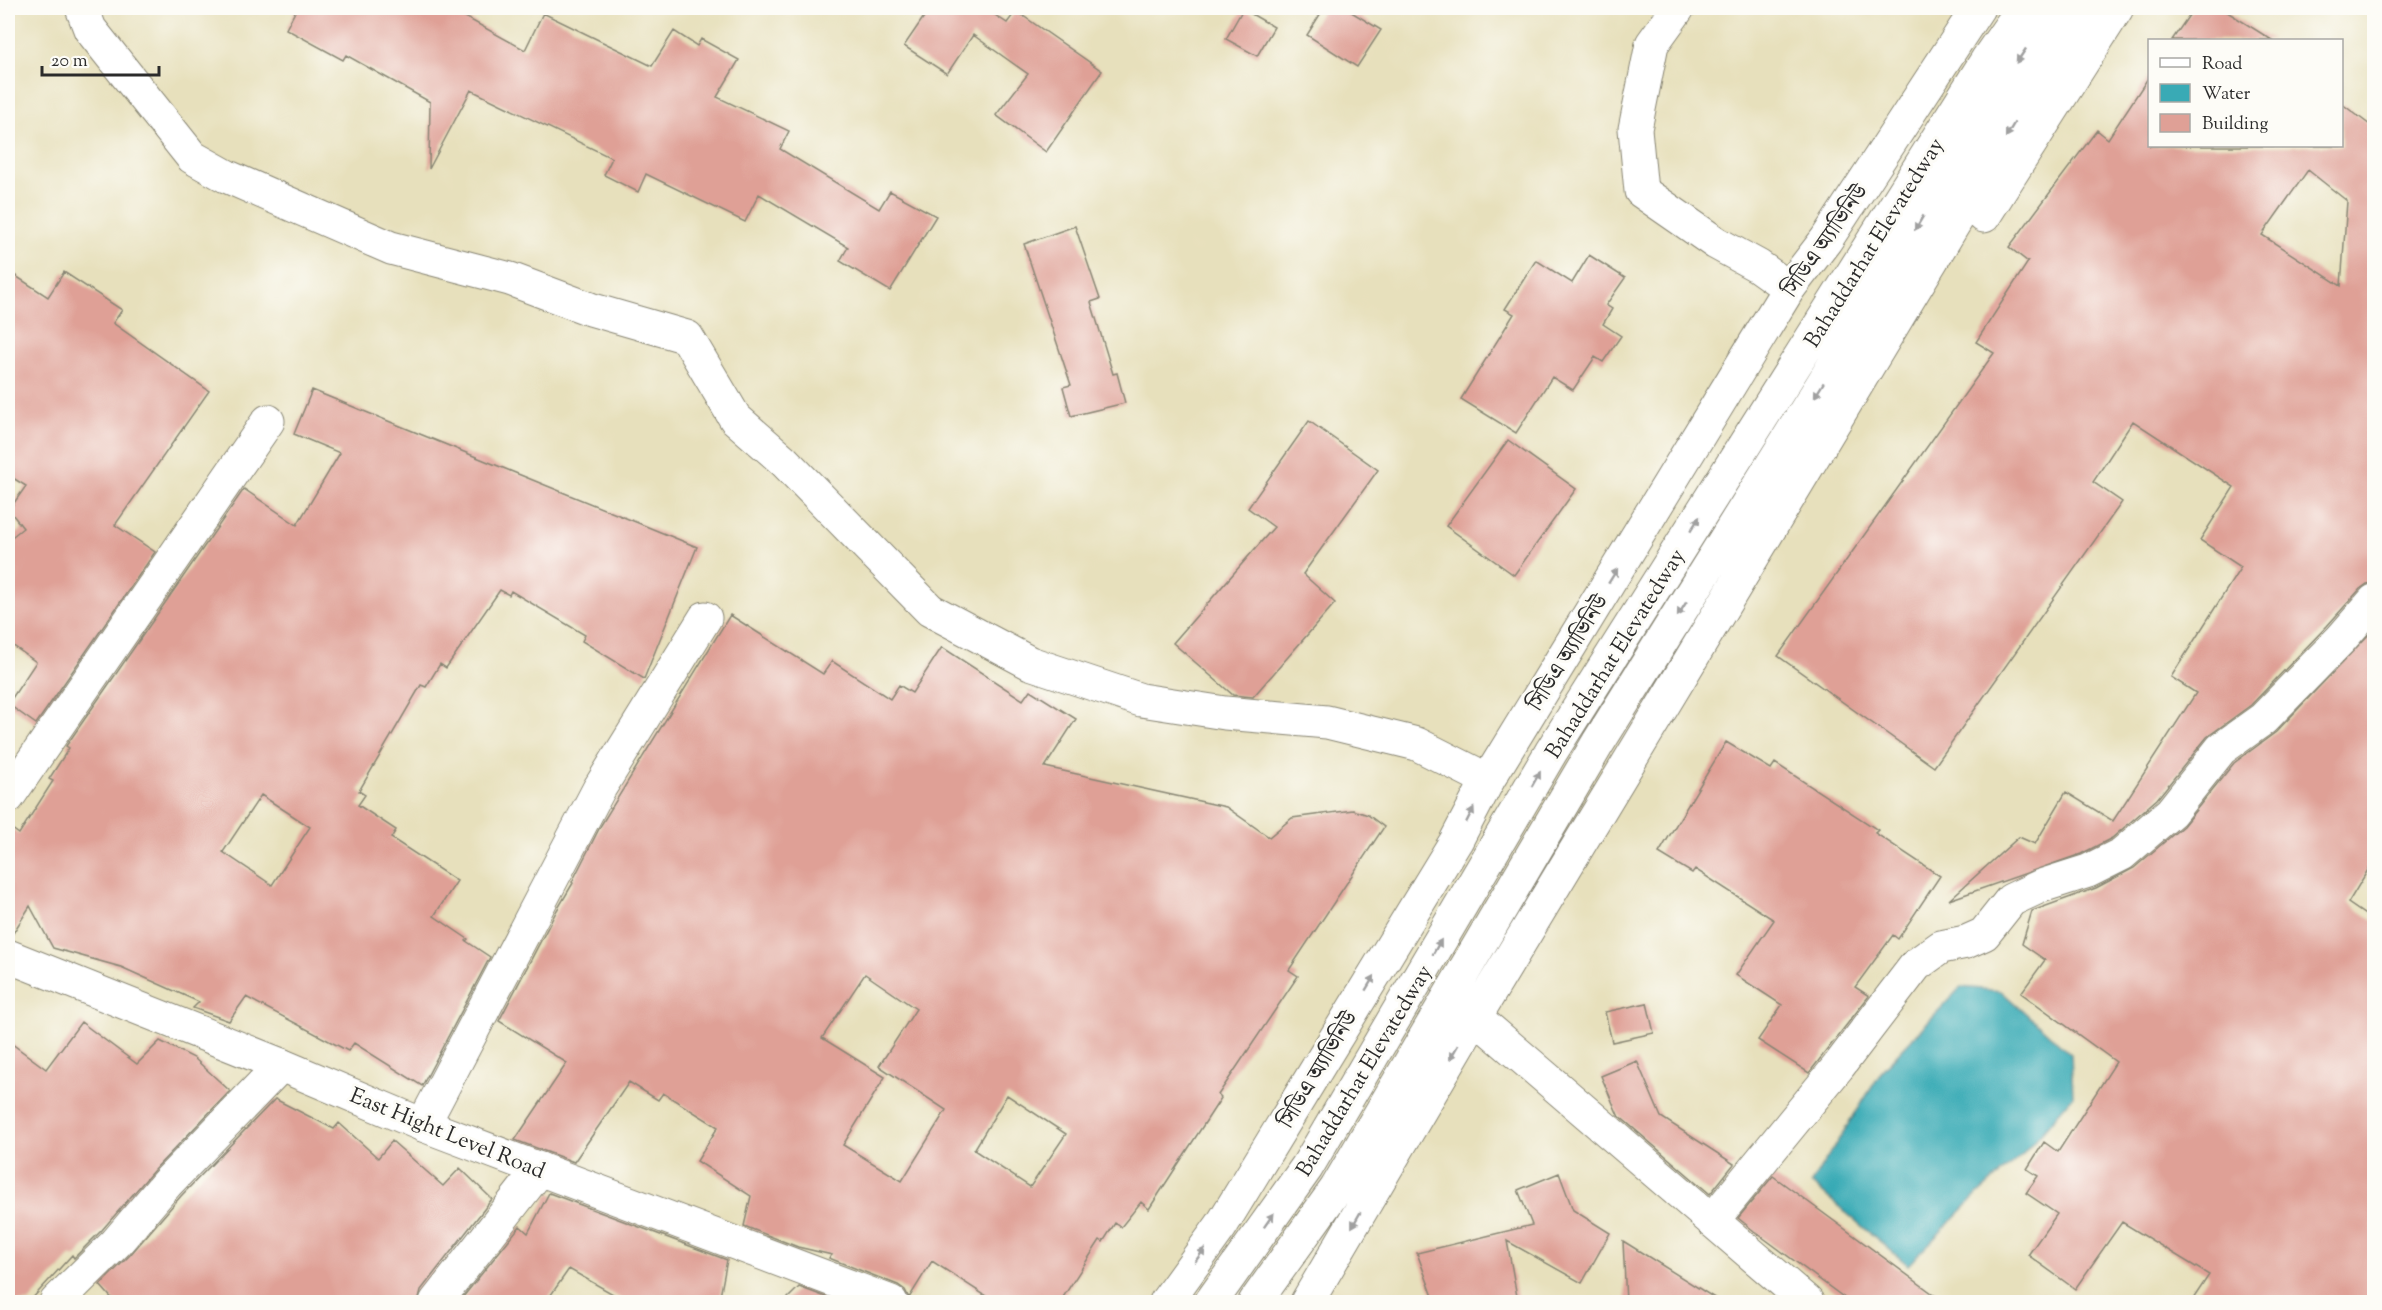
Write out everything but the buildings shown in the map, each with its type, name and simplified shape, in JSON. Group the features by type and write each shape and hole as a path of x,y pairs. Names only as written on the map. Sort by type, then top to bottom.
{"main road":[{"path":"82,8 90,29 192,157 286,203 391,248 510,279 590,309 687,337 735,418 784,461 930,610 1030,663 1141,700 1225,713 1327,722 1417,744 1488,780"},
{"path":"1678,8 1652,44 1635,129 1641,191 1716,243 1758,266 1789,288"},
{"name":"সিডিএ অ্যাভিনিউ","path":"1166,1302 1221,1226 1456,841 1488,780 1789,288 1827,240 1978,8"},
{"name":"Bahaddarhat Elevatedway","path":"1211,1302 1307,1167 1551,752 1981,70 2023,8"},
{"name":"Bahaddarhat Elevatedway","path":"1255,1302 1336,1190 1598,743 1823,383 2009,74 2053,8"},
{"path":"1307,1302 1475,1017 2084,8"},
{"path":"1416,1053 1526,933 2117,8"},
{"path":"8,797 268,422"},
{"path":"1712,1221 1838,1067 1916,965 1941,947 1966,942 1984,934 2011,900 2041,886 2088,871 2122,855 2171,812 2221,749 2263,719 2341,639 2374,601"},
{"path":"423,1125 599,789 705,618"},
{"name":"East Hight Level Road","path":"8,956 281,1065 423,1125 891,1302"},
{"path":"1475,1017 1807,1302"},
{"path":"56,1302 116,1243 167,1183 281,1065"},
{"path":"436,1302 540,1169"}],"water":[{"path":"1961,987 2001,991 2071,1054 2073,1096 2023,1154 1977,1195 1908,1265 1811,1183 1884,1068"}]}
